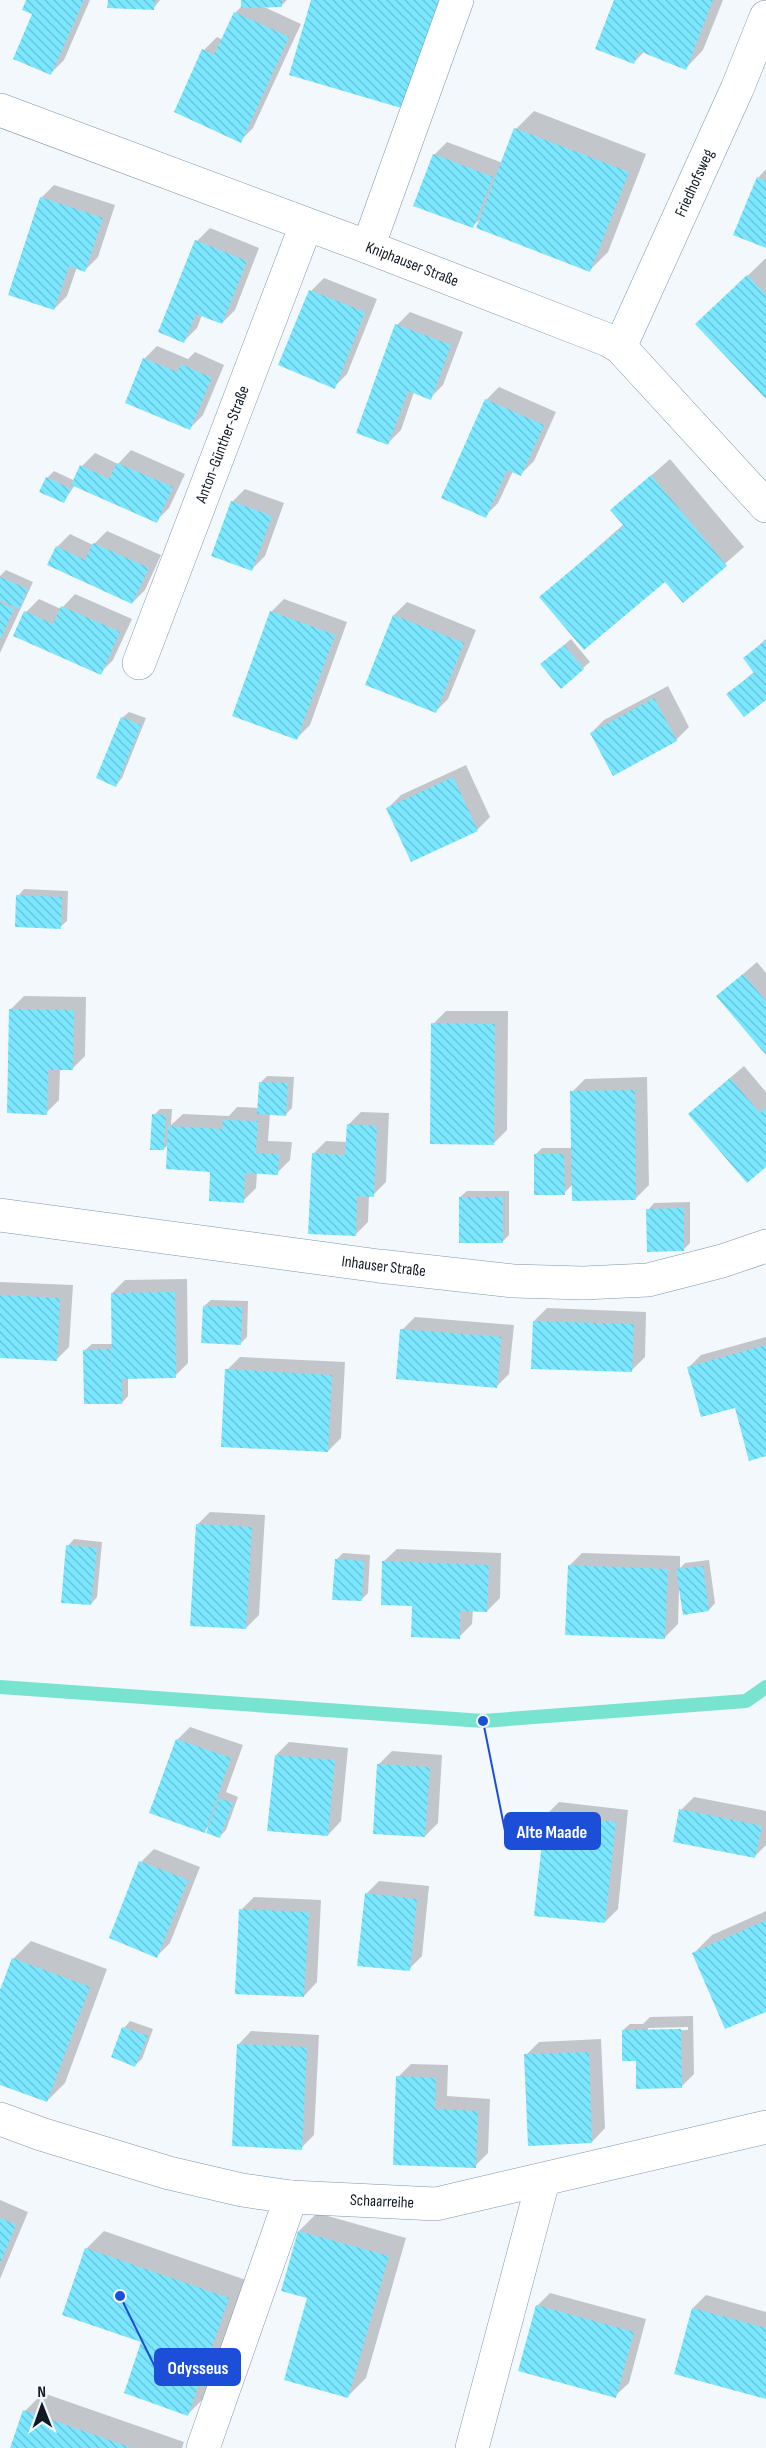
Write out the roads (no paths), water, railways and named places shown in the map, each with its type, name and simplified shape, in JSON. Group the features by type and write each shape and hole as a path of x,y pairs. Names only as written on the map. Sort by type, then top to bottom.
{"street":[{"path":"368,247 457,0"},
{"name":"Friedhofsweg","path":"620,347 737,89 766,17"},
{"name":"Kniphauser Straße","path":"0,110 368,247 608,340 620,347 766,506"},
{"name":"Anton-Günther-Straße","path":"140,663 306,225"},
{"name":"Inhauser Straße","path":"0,1215 513,1281 583,1283 648,1280 722,1261 766,1246"},
{"name":"Schaarreihe","path":"0,2119 40,2134 169,2173 242,2190 291,2197 436,2204 543,2181 766,2127"},
{"path":"472,2448 543,2181"},
{"path":"203,2448 291,2197"}],"waterway":[{"path":"0,1687 483,1721 746,1701 766,1687"}],"place":[{"name":"Alte Maade","path":"483,1721"},
{"name":"Odysseus","path":"120,2296"}]}
